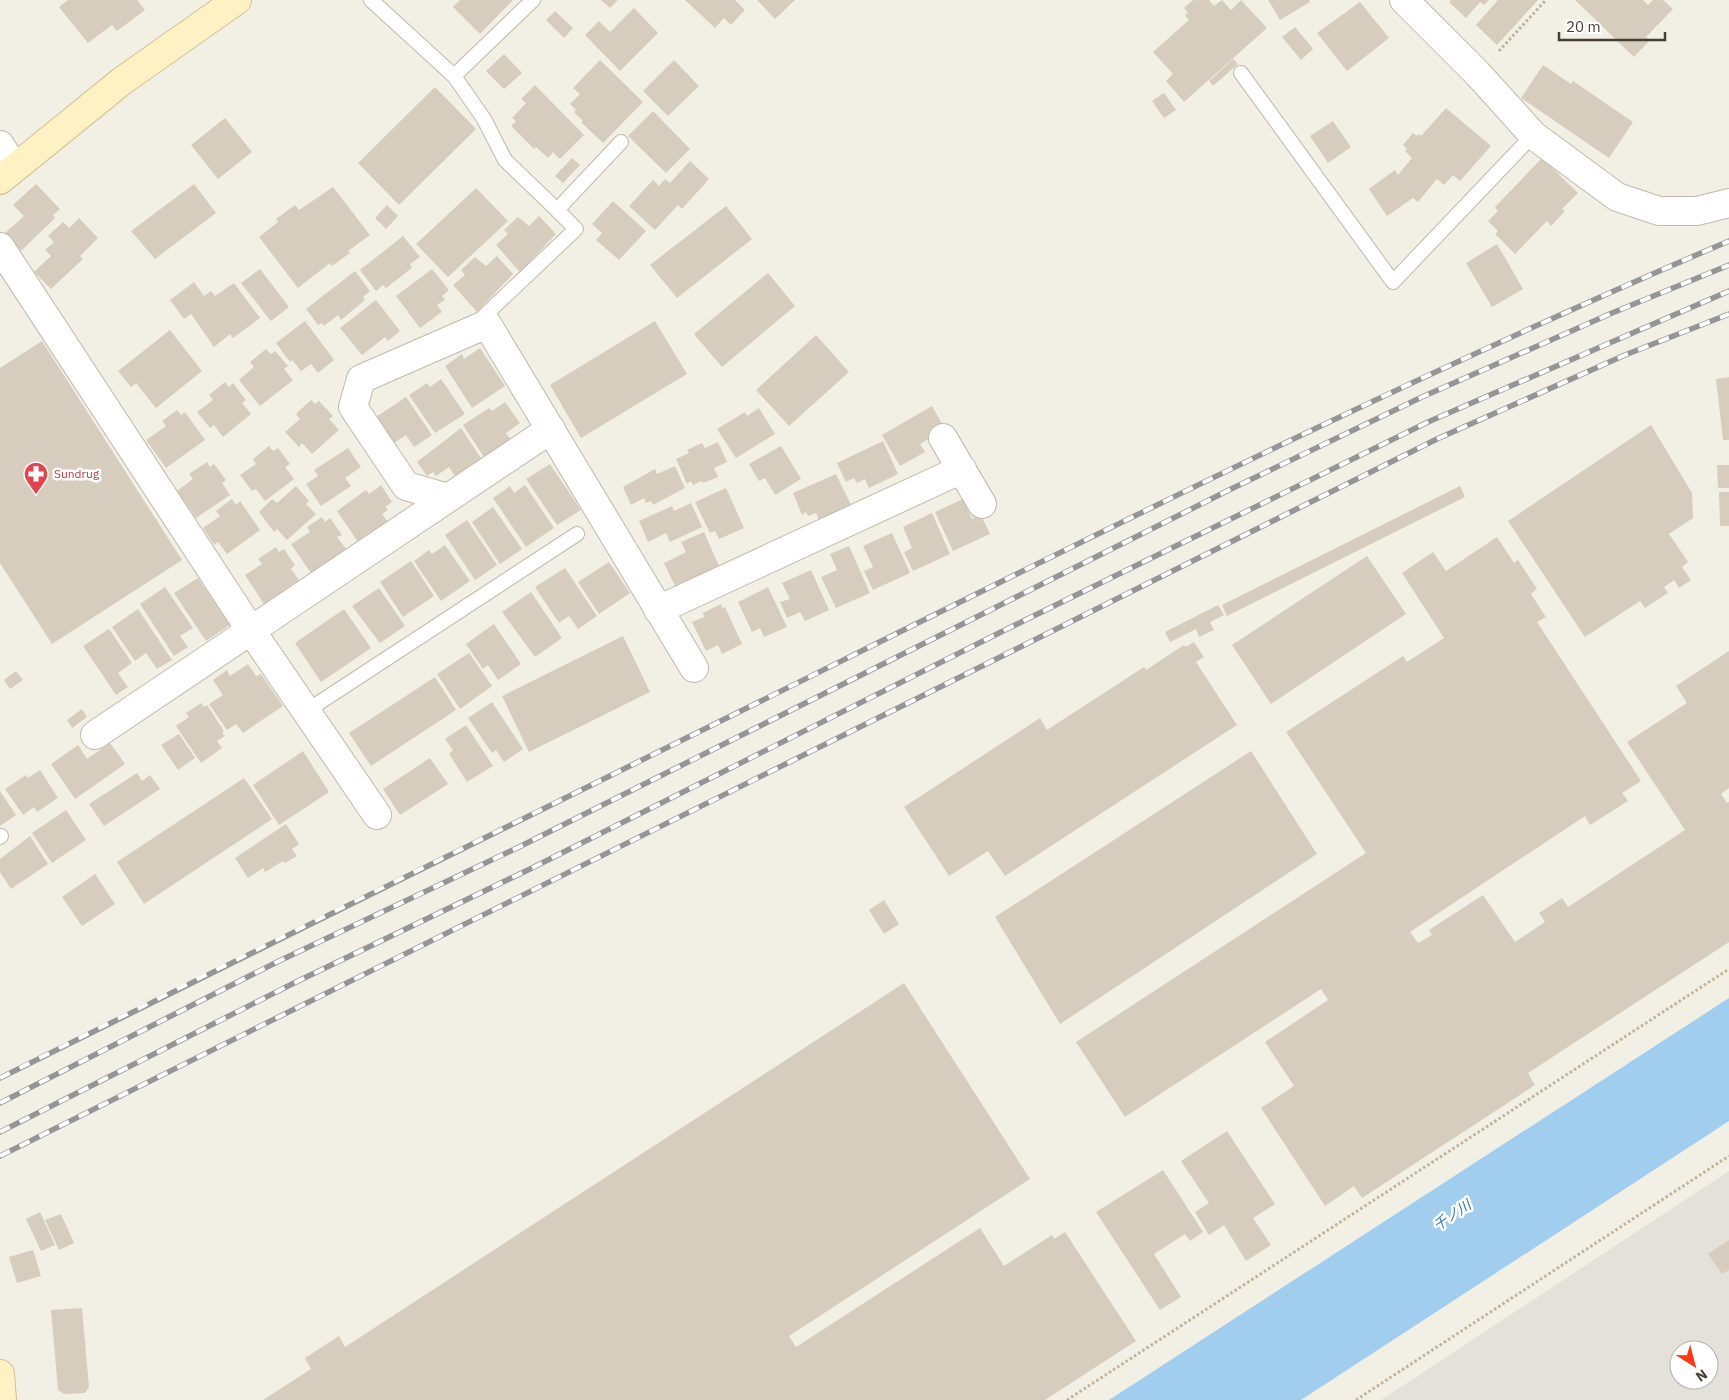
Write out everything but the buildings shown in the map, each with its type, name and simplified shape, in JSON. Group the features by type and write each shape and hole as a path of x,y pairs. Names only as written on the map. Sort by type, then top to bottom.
{"street":[{"path":"0,145 7,174 122,81 237,0"},
{"path":"1404,0 1478,74 1533,135 1617,197 1659,211 1697,211 1729,203"},
{"path":"0,248 305,712 377,815"},
{"path":"448,498 406,486 353,408 361,379 487,324 694,668"},
{"path":"95,735 550,429"},
{"path":"943,438 982,504"},
{"path":"658,610 962,469"},
{"path":"0,1374 2,1400"}],"lane":[{"path":"371,0 454,76 484,119 506,160 576,229 483,317 487,324"},
{"path":"454,76 533,0"},
{"path":"1241,73 1392,282 1533,135"},
{"path":"557,210 621,142"},
{"path":"305,712 577,534"}],"path":[{"path":"1478,74 1546,0"},
{"path":"1067,1400 1729,969"},
{"path":"1356,1400 1729,1156"}],"shaded area":[{"path":"1729,1171 1729,1400 1381,1400"}],"water":[{"name":"千ノ川","path":"1729,998 1729,1121 1301,1400 1109,1400"}],"railway":[{"path":"0,1078 1242,464 1606,294 1729,241"},
{"path":"0,1103 279,961 519,847 1231,489 1422,397 1612,313 1729,265"},
{"path":"0,1132 294,983 530,869 1005,630 1428,422 1729,291"},
{"path":"0,1156 1437,439 1625,355 1729,314"}],"place":[{"name":"Sundrug","path":"36,495"}]}
